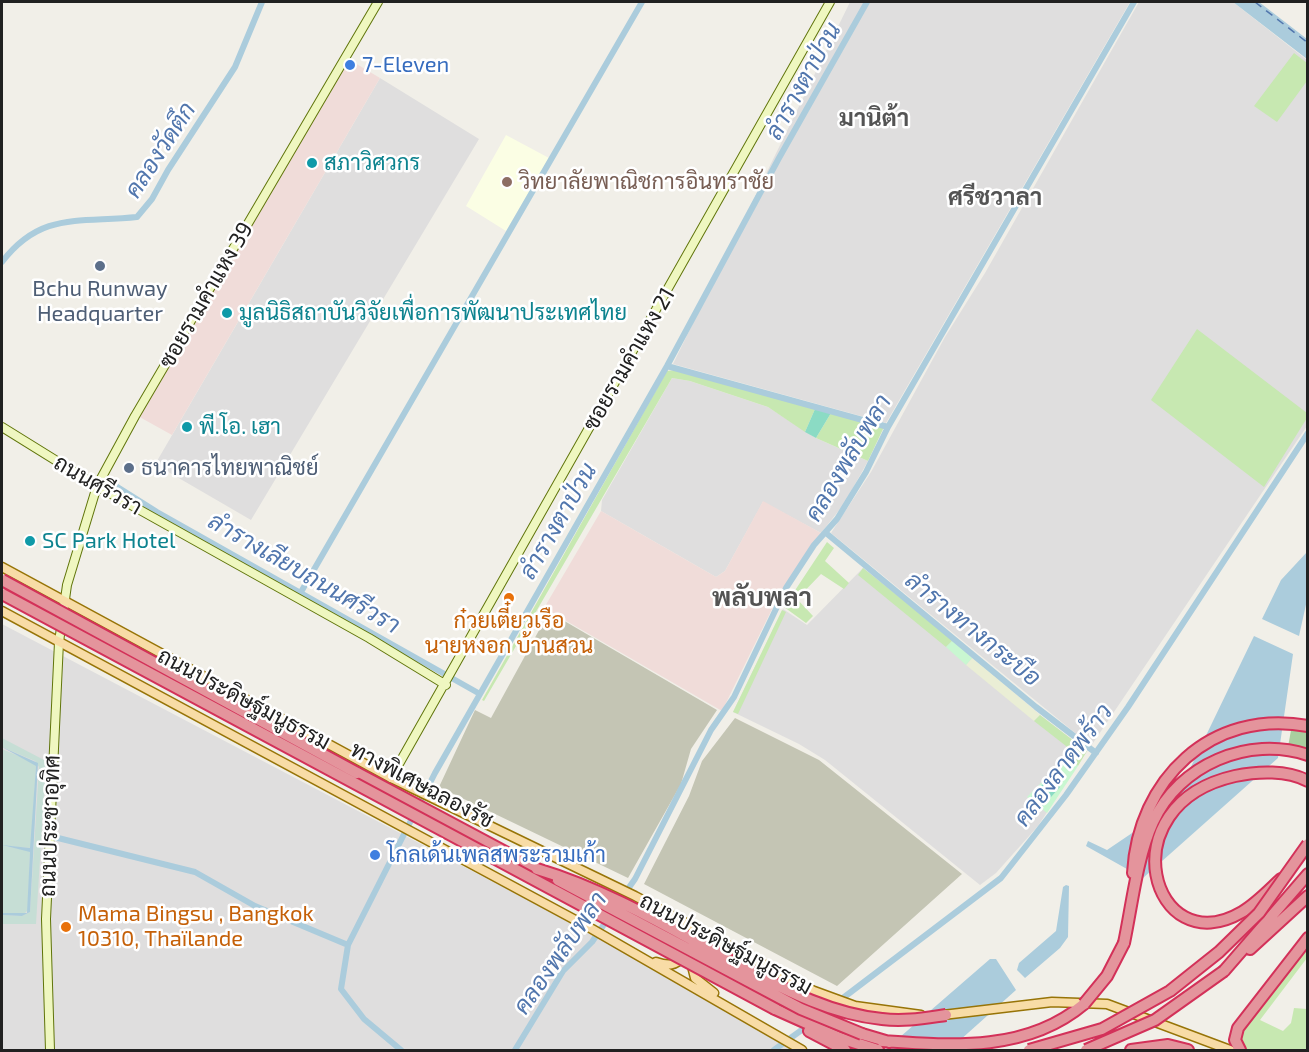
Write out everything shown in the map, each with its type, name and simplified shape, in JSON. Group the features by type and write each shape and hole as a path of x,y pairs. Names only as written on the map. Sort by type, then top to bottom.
{"highway":[{"name":"ทางพิเศษฉลองรัช","path":"2,580 537,869 801,1009 880,1046"},
{"name":"ทางพิเศษฉลองรัช","path":"2,594 775,1009 840,1038 880,1046 930,1050"},
{"path":"1132,906 1134,861 1147,811 1165,780 1179,764 1207,741 1239,729 1276,724 1308,726"},
{"path":"880,1046 984,1045 1023,1038 1059,1023 1084,1004 1107,976 1124,943 1146,838 1152,823 1181,783 1212,762 1250,750 1293,750 1308,755"},
{"path":"1282,878 1244,912 1215,921 1200,921 1176,911 1158,885 1154,867 1157,839 1179,806 1208,785 1245,773 1268,772 1308,781"},
{"path":"1029,1050 1102,1029 1170,992 1219,952 1259,913 1308,844"},
{"path":"537,869 582,884 777,985 825,1006 870,1018 893,1020 946,1015"},
{"path":"1224,971 1308,873"},
{"path":"1086,1050 1155,1020 1224,971 1308,896"},
{"path":"1240,1050 1235,1040 1238,1028 1308,938"},
{"path":"775,1009 845,1050"},
{"path":"1131,1050 1168,1046 1188,1050"}],"main road":[{"name":"ถนนประดิษฐ์มนูธรรม","path":"2,567 118,632 426,797 635,896 814,991 855,1006 894,1013 946,1015 1052,1002 1107,1004 1230,1050"},
{"path":"2,611 20,609 28,601 27,586 19,576"},
{"name":"ถนนประดิษฐ์มนูธรรม","path":"2,611 597,932 802,1050"},
{"path":"101,665 94,645 99,635 118,632"},
{"path":"634,953 670,965 683,958 687,946 684,932 644,901"},
{"path":"735,1010 695,978 690,964 692,958 698,948 707,944 753,959"}],"street":[{"name":"ซอยรามคำแหง 39","path":"64,602 97,486 130,424 378,2"},
{"name":"ซอยรามคำแหง 21","path":"391,778 447,683 831,2"},
{"name":"ถนนศรีวรา","path":"2,427 97,486 447,683"},
{"name":"ถนนประชาอุทิศ","path":"50,1050 46,919 59,642 64,602"}],"shaded area":[{"path":"850,2 1130,2 886,423 673,364"},
{"path":"1139,2 1233,2 1307,60 1307,426 1091,746 831,533 871,472 945,337 985,273"},
{"path":"345,57 380,78 172,435 136,415"},
{"path":"380,78 479,139 251,520 158,466 157,461"},
{"name":"วิทยาลัยพาณิชการอินทราชัย","path":"506,135 549,158 506,231 466,206"},
{"path":"672,378 690,381 768,407 816,438 868,461 844,504 821,533 763,502 725,571 716,577 601,511 602,500"},
{"path":"763,501 821,533 773,607 722,711 544,608 601,511 716,577 725,571"},
{"path":"863,568 895,591 1040,715 1087,751 1038,826 996,873 980,885 825,760 799,744 733,712 783,609 807,625"},
{"path":"549,612 717,710 691,749 681,784 628,878 439,787 475,710 491,718"},
{"path":"2,624 575,925 796,1050 2,1050"},
{"path":"972,658 1040,715 1034,721 966,665"},
{"path":"735,718 819,760 962,874 837,986 644,884 689,796 702,761"},
{"path":"2,738 46,761 36,924 2,924 2,915 22,916 30,912 39,767 35,761 2,747"},
{"path":"2,749 35,763 36,766 31,848 5,846 30,851 28,910 24,914 2,913"}],"green space":[{"path":"1294,53 1307,63 1307,81 1277,122 1254,106"},
{"path":"1197,329 1307,413 1307,418 1264,487 1151,400"},
{"path":"674,370 815,409 805,432 768,407 690,381 672,378 484,701 482,700 667,371"},
{"path":"815,409 831,413 816,438 805,432"},
{"path":"831,413 884,427 868,461 816,438"},
{"path":"827,542 834,548 825,561 849,583 844,589 821,574 797,599 813,616 806,623 784,607"},
{"path":"863,568 953,640 946,647 858,575"},
{"path":"782,610 786,612 738,714 733,712"},
{"path":"953,640 972,658 966,665 946,647"},
{"path":"1040,715 1087,751 1078,766 1067,757 1069,752 1066,746 1034,721"},
{"path":"1293,719 1307,722 1307,752 1288,747"},
{"path":"1067,757 1078,766 1047,813 1027,797"},
{"path":"1049,777 1060,787 1042,807 1031,797"},
{"path":"1307,944 1307,958 1260,1020 1283,1031 1291,1023 1294,1008 1307,1009 1307,1050 1245,1050 1239,1036 1241,1028"}],"water":[{"path":"1233,2 1259,2 1307,39 1307,59"},
{"path":"1307,552 1307,600 1299,636 1262,619 1281,580"},
{"path":"1254,636 1293,654 1278,758 1143,878 1086,846 1088,841 1107,850 1172,806"},
{"path":"2,747 38,763 30,912 22,916 2,915 2,913 27,913 30,852 2,845 30,848 36,766"},
{"path":"1069,886 1068,937 1060,948 1025,978 1017,970 1019,963 1056,931 1063,887"},
{"path":"990,959 996,959 1016,990 949,1050 885,1050"}],"waterway":[{"name":"คลองวัดตึก","path":"2,262 32,234 47,227 80,220 137,217 152,199 168,170 235,67 262,2"},
{"path":"301,592 642,2"},
{"name":"ลำรางตาป่วน","path":"401,1050 364,1019 341,989 348,945 435,773 667,366 779,158 867,2"},
{"name":"คลองพลับพลา","path":"618,903 635,879 711,730 734,697 786,588 814,545 837,519 866,472 888,427 1134,2"},
{"path":"667,366 888,427"},
{"name":"คลองลาดพร้าว","path":"839,1001 1001,878 1066,795 1128,707 1308,433"},
{"name":"ลำรางเลียบถนนศรีวรา","path":"111,483 157,512 480,694"},
{"name":"ลำรางทางกระบือ","path":"826,533 1036,707 1096,753"},
{"path":"54,837 195,872 255,906 348,945"},
{"name":"คลองพลับพลา","path":"515,1050 563,971 592,942 609,917"},
{"name":"คลองลาดพร้าว","path":"774,1050 810,1024"}],"ferry route":[{"path":"1255,2 1308,43"}],"place":[{"name":"7-Eleven","path":"350,65"},
{"name":"สภาวิศวกร","path":"312,163"},
{"name":"วิทยาลัยพาณิชการอินทราชัย","path":"507,182"},
{"name":"Bchu Runway Headquarter","path":"100,266"},
{"name":"มูลนิธิสถาบันวิจัยเพื่อการพัฒนาประเทศไทย","path":"227,313"},
{"name":"พี.โอ. เฮา","path":"187,427"},
{"name":"ธนาคารไทยพาณิชย์","path":"129,468"},
{"name":"SC Park Hotel","path":"30,541"},
{"name":"ก๋วยเตี๋ยวเรือ นายหงอก บ้านสวน","path":"509,598"},
{"name":"โกลเด้นเพลสพระรามเก้า","path":"375,855"},
{"name":"Mama Bingsu , Bangkok 10310, Thaïlande","path":"66,927"}],"district":[{"name":"มานิต้า","path":"874,118"},
{"name":"ศรีชวาลา","path":"995,197"},
{"name":"พลับพลา","path":"762,597"}]}
